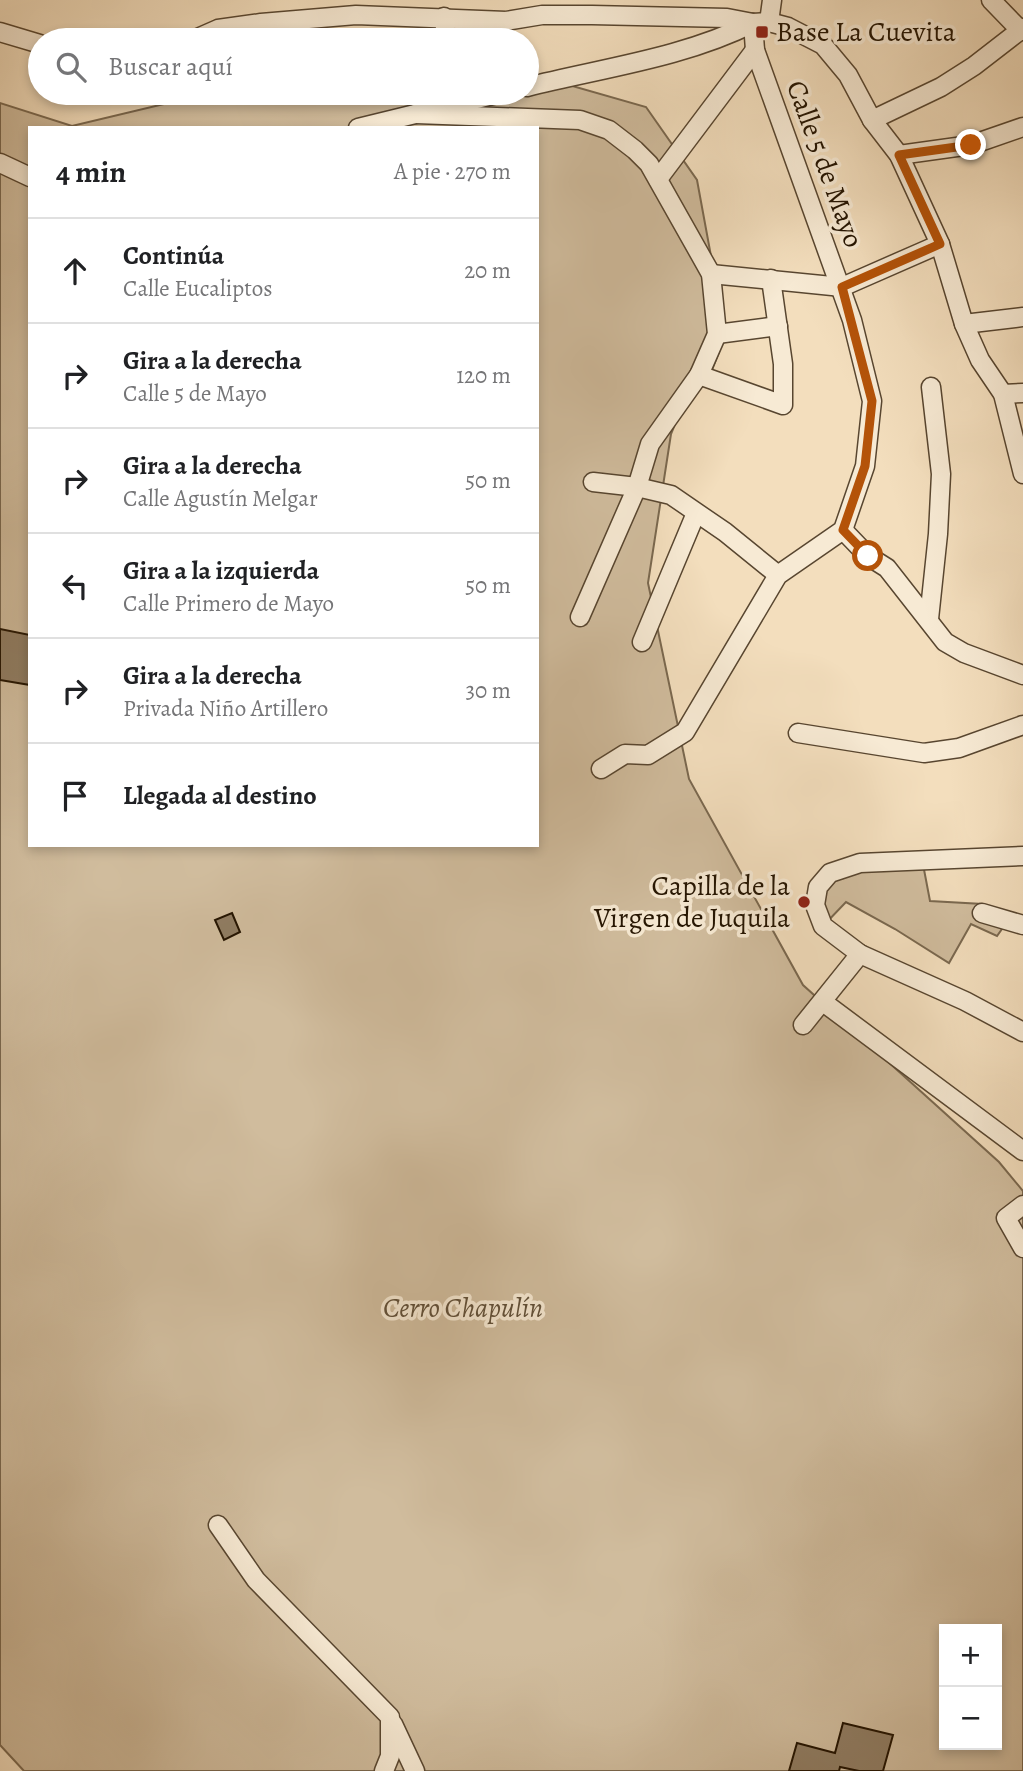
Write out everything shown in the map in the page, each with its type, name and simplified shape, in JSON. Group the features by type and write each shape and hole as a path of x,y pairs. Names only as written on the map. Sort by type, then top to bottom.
{"street":[{"path":"723,0 727,18"},
{"name":"Calle 5 de Mayo","path":"772,0 761,22 755,50 842,287 872,401 865,466 843,530"},
{"path":"872,120 942,88 1022,29 990,0"},
{"path":"225,28 356,15 506,21 542,15 727,18 788,27 823,45 848,75 872,120 899,155 940,244 964,324 980,360 1003,394 1023,474"},
{"path":"444,18 445,28"},
{"path":"539,84 682,50 721,39 761,22"},
{"path":"0,32 28,40"},
{"path":"657,180 755,50"},
{"path":"367,126 416,114 438,105"},
{"path":"416,114 580,120 609,130 649,164 711,274 717,334 694,381 648,449 637,487 580,617"},
{"path":"899,155 971,145 1023,127"},
{"path":"0,163 28,176"},
{"path":"711,274 842,287 940,244"},
{"path":"694,381 783,405 783,364 771,279"},
{"path":"964,324 1023,317"},
{"path":"717,334 778,326"},
{"path":"929,619 941,474 931,387"},
{"path":"1003,394 1023,393"},
{"path":"593,482 637,487 671,495 725,532 778,575"},
{"path":"642,642 696,513"},
{"path":"601,769 625,754 648,755 685,732 778,575 843,530 868,556 887,569 946,642 964,653 1023,675"},
{"path":"799,733 925,753 959,748 1023,724"},
{"path":"1023,856 860,863 830,873 818,887 815,905 823,926 860,954 965,1001 1023,1032"},
{"path":"982,914 1023,925"},
{"path":"803,1025 860,954"},
{"path":"823,1002 1023,1151"},
{"path":"1023,1205 1006,1218 1023,1250 1020,1257 1023,1262"},
{"path":"218,1525 256,1580 390,1717 415,1771"},
{"path":"384,1771 390,1756 390,1717"}],"green space":[{"name":"Cerro Chapulín","path":"539,76 646,107 697,180 720,305 719,352 710,375 682,407 671,434 648,583 689,779 803,985 999,1162 1023,1191 1023,1771 24,1771 0,1745 0,103 72,126 160,105 539,105"},
{"path":"922,859 930,901 983,904 1004,926 997,936 971,924 949,963 846,902 823,926 818,887 830,873"}],"building":[{"path":"0,629 28,635 28,685 0,680"},
{"path":"232,913 240,932 224,940 215,920"},
{"path":"843,1723 893,1735 883,1771 859,1771 840,1767 839,1771 789,1771 797,1743 835,1753"}],"place":[{"name":"Base La Cuevita","path":"762,32"},
{"name":"Capilla de la Virgen de Juquila","path":"804,902"}],"route":[{"path":"868,556 843,530 865,466 872,401 842,287 940,244 899,155 971,145"}]}
